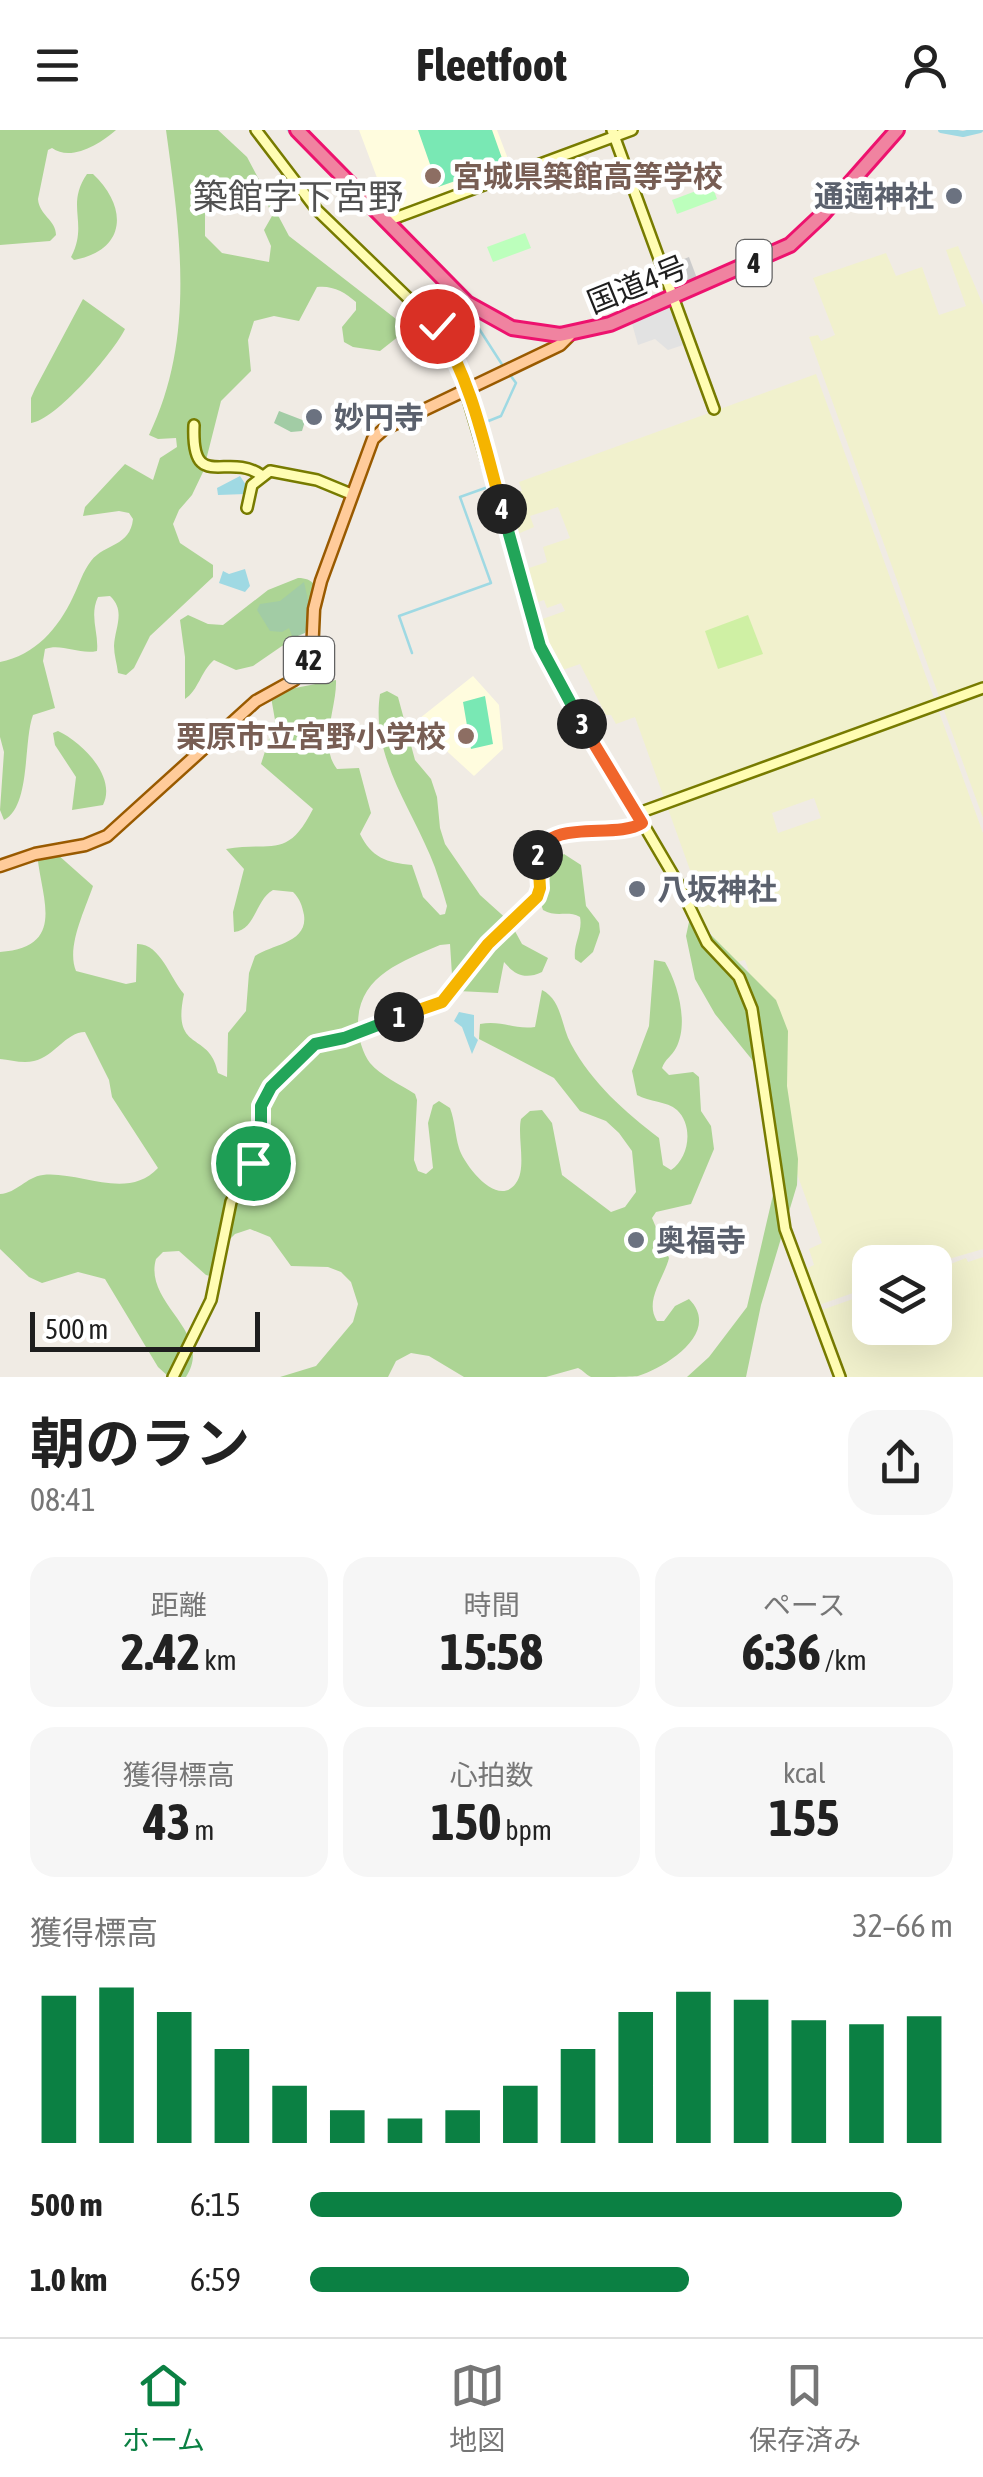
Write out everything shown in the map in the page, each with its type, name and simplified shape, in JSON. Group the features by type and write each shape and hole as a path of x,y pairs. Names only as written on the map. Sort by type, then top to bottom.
{"highway":[{"name":"国道4号","path":"297,130 458,294 486,316 520,330 570,335 597,329 775,254 798,239 897,130"}],"main road":[{"name":"42","path":"0,866 106,836 256,701 300,675 312,654 316,595 365,453 377,434 560,345 570,335"}],"street":[{"path":"256,130 317,210 437,326 452,352 467,390 544,654 679,885 707,943 739,977 750,999 784,1229 840,1377"},
{"path":"387,221 614,133 632,130"},
{"path":"614,133 714,409"},
{"path":"194,425 193,450 201,463 210,468 247,468 262,475"},
{"path":"246,508 252,485 262,475 280,471 351,494"},
{"path":"173,1377 211,1300 228,1214 236,1189 258,1152 261,1106 271,1087 315,1044 344,1038 442,1002 488,944 537,897 538,852 549,840 581,830 625,829 639,818 983,688"}],"shaded area":[{"name":"宮城県築館高等学校","path":"359,130 497,130 511,167 391,213 383,211 362,190 379,183"},
{"path":"689,257 698,281 678,289 666,266"},
{"path":"673,308 686,344 668,350 655,339 638,345 631,320 653,311 655,317 654,311"},
{"name":"栗原市立宮野小学校","path":"473,676 499,705 503,749 474,776 415,722"}],"green space":[{"path":"0,130 116,130 94,146 76,152 48,150 38,199 55,230 50,241 0,245"},
{"path":"166,130 218,130 247,157 289,236 396,319 399,336 380,351 344,342 342,327 356,310 356,302 328,287 317,287 299,321 274,316 254,321 248,340 251,371 221,401 203,472 173,524 180,543 213,565 213,577 150,636 134,668 126,675 118,673 114,646 119,613 110,596 98,597 95,604 97,651 45,649 43,661 55,708 33,715 19,801 4,820 0,810 4,752 0,737 0,662 35,647 53,630 91,561 122,540 131,528 133,519 129,513 83,516 85,507 125,464 153,480 160,458 177,447 176,438 149,435 164,398 179,323 179,246","holes":["253,197 266,200 272,216 264,230 271,246 269,262 222,253 205,236 205,214 211,203 233,204"]},
{"path":"418,130 492,130 504,164 438,187"},
{"path":"87,174 93,174 112,200 116,226 104,247 74,260 71,257 78,234 78,196"},
{"path":"712,185 717,199 677,214 672,200"},
{"path":"525,233 531,248 493,262 487,247"},
{"path":"958,246 983,305 983,684 940,699 809,337 818,335 821,341 835,335 813,278 886,253 896,276 922,267 939,315 966,306 946,250"},
{"path":"83,299 125,329 97,368 68,398 31,423 31,398"},
{"path":"816,374 983,833 983,1249 952,1258 952,1245 852,1245 852,1293 816,1306 803,1270 814,1265 809,1249 822,1243 782,1132 745,960 732,963 693,899 699,895 635,717 616,724 611,715 606,715 580,664 557,672 544,646 537,621 565,611 561,603 547,608 544,600 532,604 523,570 547,562 543,547 570,538 558,507 530,516 534,527 513,536 502,498 522,491 519,482","holes":["814,798 821,818 778,833 772,813"]},
{"path":"279,411 305,421 302,431 291,432 274,423"},
{"path":"298,578 307,579 316,588 314,624 253,666 236,670 214,660 185,699 180,620 188,615 208,624 223,625 268,590"},
{"path":"304,582 311,614 305,633 293,638 289,628 270,631 257,610 260,604 280,601"},
{"path":"748,615 763,654 718,669 705,631"},
{"path":"336,680 329,749 337,769 359,768 371,813 360,834 369,848 387,860 412,865 423,897 440,915 445,914 447,906 435,867 386,758 379,716 380,694 387,691 398,697 415,760 431,779 445,844 480,895 510,922 522,944 548,958 542,972 530,976 516,973 504,962 498,993 458,991 452,975 450,944 440,945 396,965 373,983 365,995 358,1026 365,1055 385,1076 415,1094 417,1100 414,1160 418,1171 426,1174 433,1168 428,1123 433,1105 439,1101 450,1108 459,1148 474,1173 491,1188 509,1190 521,1169 521,1119 530,1111 542,1110 552,1123 562,1175 611,1212 625,1207 636,1192 632,1151 619,1133 606,1121 580,1111 554,1078 479,1039 480,1024 535,1027 542,990 549,994 579,1058 610,1096 659,1138 663,1165 671,1170 685,1150 686,1124 673,1107 637,1095 632,1071 649,1026 654,960 665,962 670,971 678,993 682,1028 676,1048 662,1068 669,1075 693,1072 699,1077 701,1111 711,1126 714,1149 691,1204 656,1212 652,1218 669,1258 654,1298 657,1321 664,1321 675,1306 689,1299 699,1324 686,1346 650,1371 635,1376 591,1377 578,1368 546,1377 464,1377 429,1356 411,1353 396,1361 388,1377 280,1377 316,1366 353,1322 358,1304 351,1282 341,1272 328,1267 291,1266 270,1237 250,1229 235,1234 225,1244 214,1277 206,1275 179,1251 163,1252 156,1259 159,1290 192,1346 193,1361 186,1377 169,1377 158,1367 105,1279 78,1272 42,1283 29,1277 0,1249 0,1194 43,1175 118,1184 146,1178 158,1168 112,1097 109,1080 85,1032 72,1036 41,1059 0,1059 0,952 22,948 36,940 46,914 37,847 48,846 93,886 75,940 76,971 126,984 136,982 137,944 152,949 184,994 181,1013 187,1034 207,1051 218,1073 227,1077 228,1033 246,1011 249,973 255,956 295,937 304,924 304,915 293,892 273,890 262,900 247,926 234,932 233,912 244,869 226,849 277,845 295,836 304,825 313,809 261,764 275,720 271,697 285,690"},
{"path":"983,690 983,818 942,705"},
{"path":"485,696 493,744 471,749 463,702"},
{"path":"58,731 77,743 95,762 105,783 103,805 72,810 76,777 55,745 53,733"},
{"path":"564,854 581,865 586,906 599,923 593,952 581,963 575,959 580,917 548,912 541,904 555,861"},
{"path":"689,922 698,922 776,1000 788,1031 787,1086 798,1159 797,1185 761,1305 746,1377 687,1377 709,1357 747,1307 776,1182 766,1077 715,1014 695,979 686,936"},
{"path":"983,1257 983,1377 843,1377 819,1311 852,1299 852,1345 952,1345 952,1263 966,1258 968,1262"}],"water":[{"path":"240,476 248,488 246,494 218,495 217,488"},
{"path":"245,569 250,586 245,592 219,583 223,571 229,574"},
{"path":"459,1012 474,1015 474,1036 478,1040 472,1054 462,1027 454,1021"}],"waterway":[{"path":"288,130 296,138"},
{"path":"941,130 963,134 980,130"},
{"path":"358,200 369,213"},
{"path":"467,310 503,366"},
{"path":"481,424 501,416 516,383 508,372"},
{"path":"412,653 399,616 491,583 460,497 488,487"}],"place":[{"name":"宮城県築館高等学校","path":"433,176"},
{"name":"通遖神社","path":"954,196"},
{"name":"妙円寺","path":"314,417"},
{"name":"栗原市立宮野小学校","path":"466,736"},
{"name":"八坂神社","path":"637,889"},
{"name":"奥福寺","path":"636,1240"}],"district":[{"name":"築館字下宮野","path":"298,196"}],"route":[{"path":"253,1163 261,1143 264,1096 309,1049 322,1040 344,1038 442,1002 488,944 537,897 538,852 549,840 581,830 625,829 642,823 540,646 467,390 448,342 437,326"}]}
